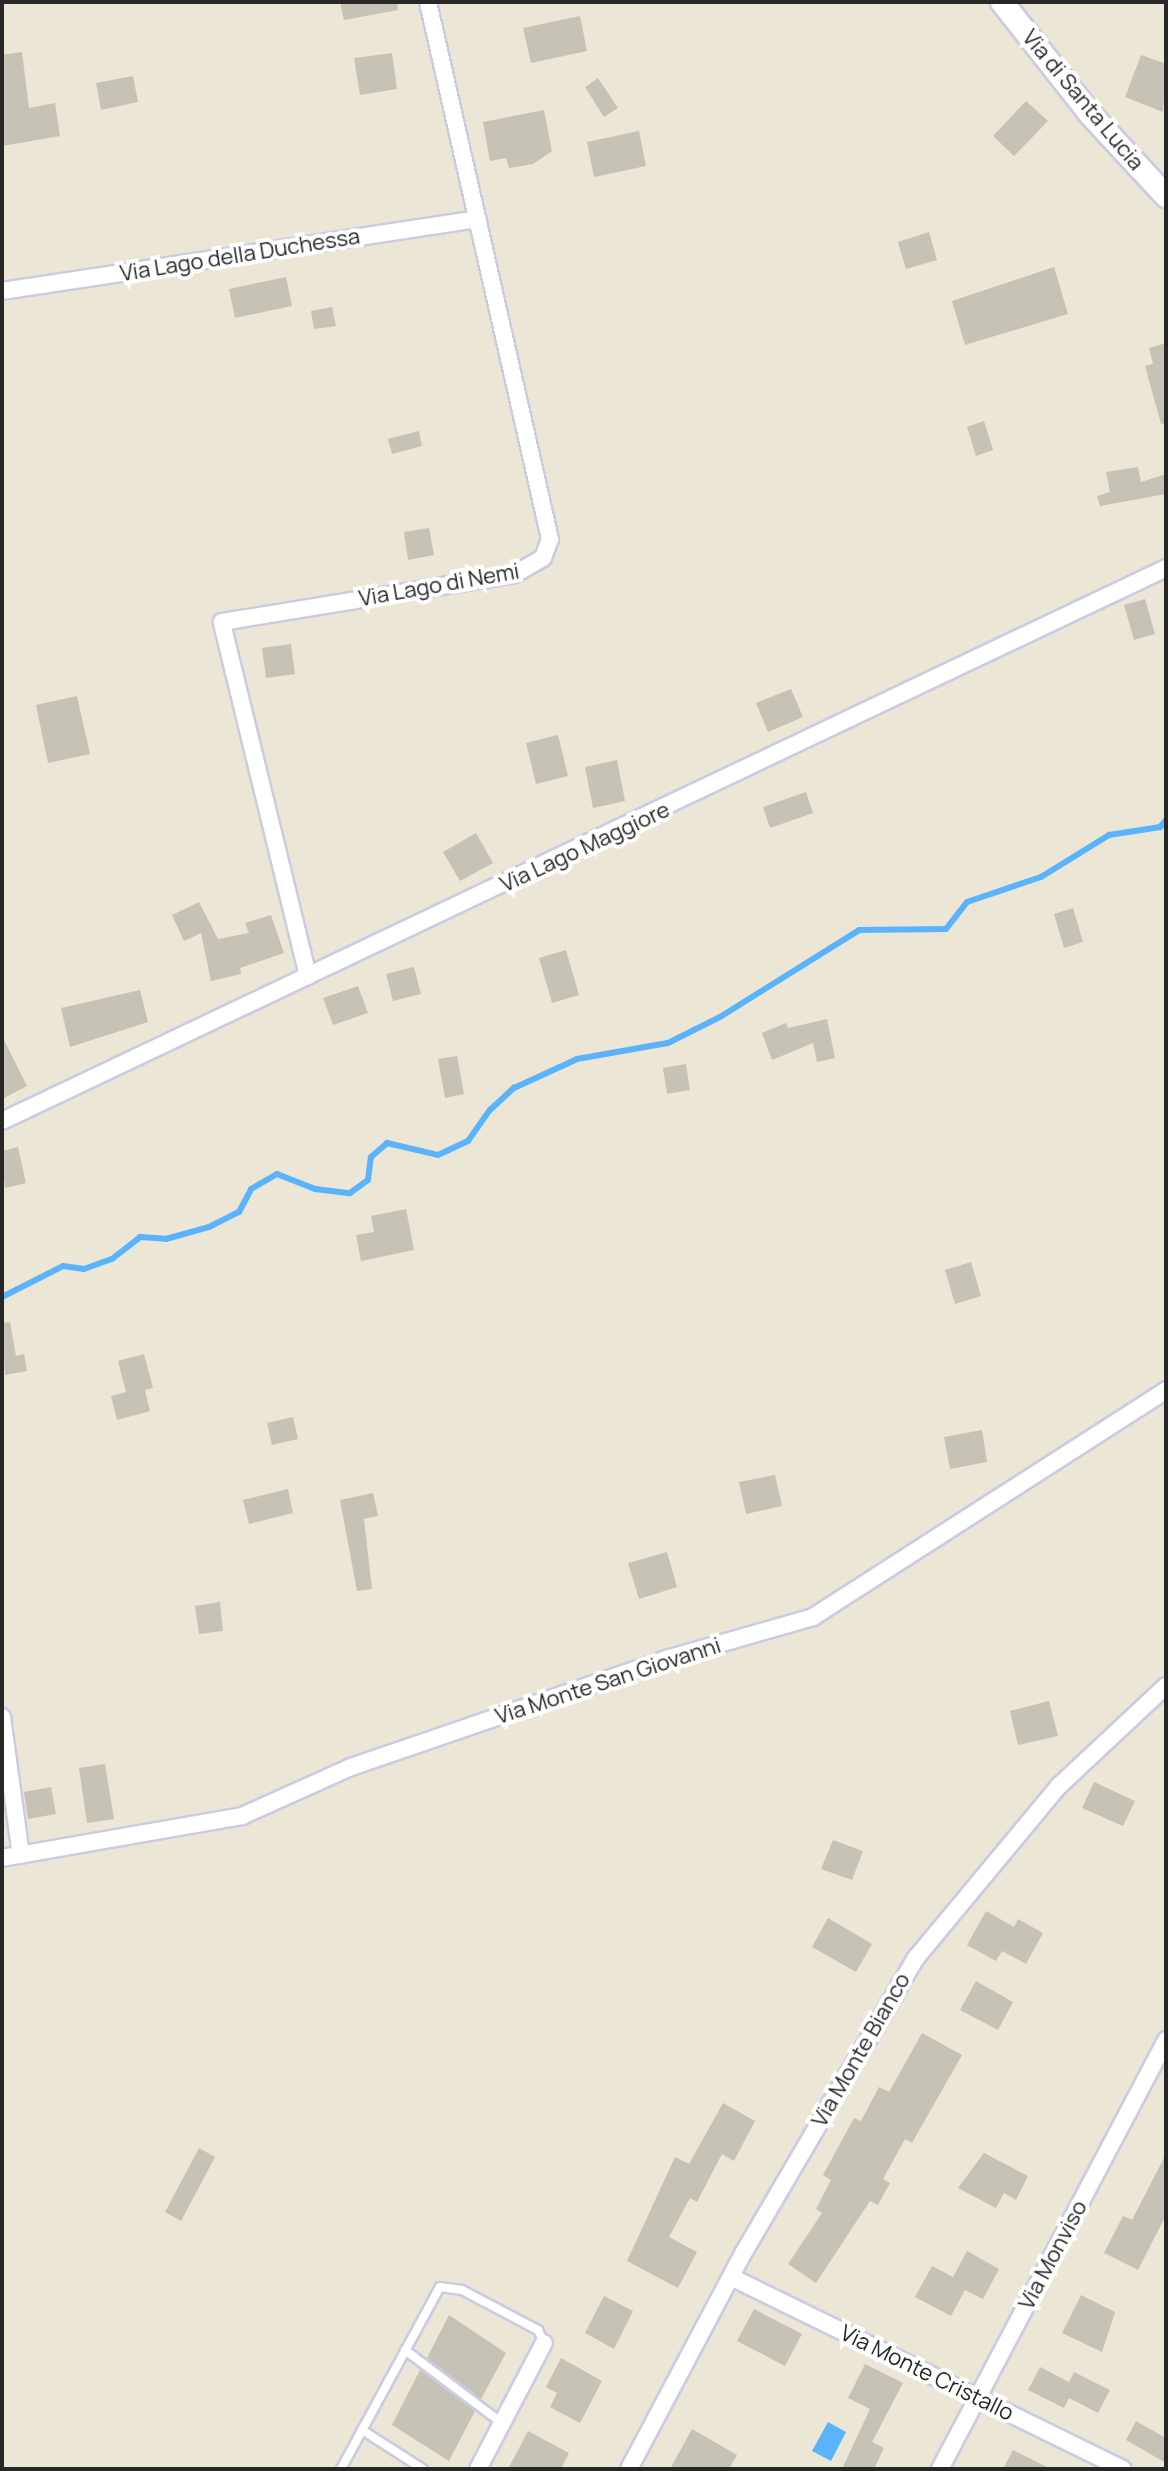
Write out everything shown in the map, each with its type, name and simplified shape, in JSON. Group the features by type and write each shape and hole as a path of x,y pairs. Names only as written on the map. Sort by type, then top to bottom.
{"street":[{"name":"Via Lago di Nemi","path":"308,976 222,622 515,574 543,558 549,525 428,2"},
{"name":"Via di Santa Lucia","path":"1002,2 1090,114 1166,196"},
{"name":"Via Lago della Duchessa","path":"2,291 478,219"},
{"name":"Via Lago Maggiore","path":"2,1121 1166,568"},
{"name":"Via Monte San Giovanni","path":"2,1858 242,1816 351,1767 666,1659 813,1617 1166,1390"},
{"name":"Via Monte Bianco","path":"629,2469 731,2277 916,1958 1059,1786 1166,1686"},
{"path":"2,1717 21,1855"},
{"name":"Via Monviso","path":"940,2469 1166,2040"},
{"name":"Via Monte Cristallo","path":"731,2277 1123,2469"},
{"path":"478,2469 544,2343"}],"lane":[{"path":"341,2469 438,2288 446,2286 538,2330 544,2343"},
{"path":"405,2350 502,2423"},
{"path":"362,2430 423,2469"}],"water":[{"path":"828,2422 846,2432 831,2461 812,2451"}],"building":[{"path":"340,2 397,2 398,10 344,20"},
{"path":"580,16 587,51 531,63 523,28"},
{"path":"22,52 29,108 55,103 60,136 2,146 2,55"},
{"path":"392,53 397,89 360,95 354,58"},
{"path":"1141,55 1166,64 1163,112 1125,97"},
{"path":"133,76 138,102 101,110 96,83"},
{"path":"598,78 618,108 604,117 585,87"},
{"path":"1026,101 1048,121 1014,156 993,136"},
{"path":"544,110 552,151 533,164 509,168 506,158 490,161 483,122"},
{"path":"639,131 646,166 594,177 587,142"},
{"path":"929,232 937,260 906,269 898,242"},
{"path":"1054,267 1068,314 965,345 952,301"},
{"path":"286,277 292,306 235,318 229,289"},
{"path":"332,307 336,326 314,329 311,311"},
{"path":"1166,343 1166,423 1161,424 1145,366 1153,364 1149,348"},
{"path":"984,421 993,450 976,456 967,427"},
{"path":"419,431 422,446 392,454 388,439"},
{"path":"1138,467 1141,482 1166,474 1166,494 1100,506 1097,496 1110,492 1106,472"},
{"path":"429,528 434,555 408,560 404,532"},
{"path":"1145,599 1155,634 1134,640 1124,605"},
{"path":"291,644 295,674 266,678 262,648"},
{"path":"791,689 803,717 768,732 756,703"},
{"path":"77,696 90,754 48,763 36,705"},
{"path":"558,735 568,776 536,784 526,743"},
{"path":"617,760 625,801 593,808 585,767"},
{"path":"806,792 813,813 770,828 763,807"},
{"path":"476,833 493,863 460,881 443,852"},
{"path":"199,902 218,939 249,933 245,923 271,915 284,953 240,968 241,974 211,981 201,933 184,941 172,915"},
{"path":"1073,908 1083,942 1064,948 1054,914"},
{"path":"566,950 579,995 552,1003 539,958"},
{"path":"414,967 421,994 393,1001 386,974"},
{"path":"358,986 368,1013 333,1025 323,998"},
{"path":"140,990 148,1022 70,1047 61,1008"},
{"path":"827,1019 835,1058 817,1062 813,1043 772,1060 762,1033 786,1023 788,1028"},
{"path":"2,1036 27,1086 2,1099"},
{"path":"457,1056 464,1094 445,1098 438,1059"},
{"path":"686,1064 690,1090 667,1094 663,1068"},
{"path":"18,1147 26,1183 5,1188 2,1151"},
{"path":"406,1209 414,1250 361,1261 356,1235 374,1232 371,1216"},
{"path":"971,1262 981,1296 955,1304 945,1270"},
{"path":"10,1322 16,1356 24,1354 27,1371 5,1375 2,1323"},
{"path":"144,1354 153,1388 145,1390 150,1411 117,1420 111,1396 126,1392 118,1361"},
{"path":"293,1417 298,1439 272,1445 267,1423"},
{"path":"982,1430 987,1462 950,1469 944,1437"},
{"path":"775,1475 782,1506 746,1514 739,1482"},
{"path":"288,1489 293,1513 249,1524 243,1500"},
{"path":"373,1493 378,1516 364,1519 372,1589 357,1591 340,1500"},
{"path":"667,1552 677,1587 639,1599 628,1563"},
{"path":"220,1602 223,1631 199,1634 195,1606"},
{"path":"1049,1701 1058,1736 1018,1745 1010,1711"},
{"path":"105,1764 114,1819 87,1823 79,1768"},
{"path":"1094,1782 1135,1801 1123,1826 1082,1808"},
{"path":"51,1787 56,1814 28,1819 24,1792"},
{"path":"833,1840 863,1851 852,1880 821,1869"},
{"path":"986,1911 1014,1927 1018,1919 1043,1933 1026,1964 1002,1951 996,1961 967,1945"},
{"path":"828,1918 872,1944 856,1972 812,1947"},
{"path":"976,1981 1013,2002 998,2030 960,2010"},
{"path":"922,2033 962,2055 912,2143 905,2139 883,2179 890,2183 878,2205 870,2201 816,2283 788,2264 822,2213 816,2209 831,2180 823,2175 854,2118 861,2121 879,2087 889,2092"},
{"path":"723,2103 755,2121 734,2161 722,2154 697,2202 690,2198 669,2237 697,2252 678,2288 627,2261 675,2157 689,2164"},
{"path":"199,2148 215,2157 181,2221 165,2212"},
{"path":"984,2153 1028,2176 1016,2200 1004,2193 996,2208 958,2188"},
{"path":"1166,2154 1166,2215 1138,2270 1104,2253 1123,2216 1132,2220"},
{"path":"967,2251 999,2269 983,2299 965,2290 951,2316 915,2297 932,2266 953,2277"},
{"path":"1081,2295 1115,2312 1102,2352 1062,2333"},
{"path":"604,2296 633,2311 614,2349 585,2333"},
{"path":"754,2309 802,2334 785,2366 737,2341"},
{"path":"449,2315 506,2353 481,2399 427,2358"},
{"path":"561,2358 602,2381 580,2423 550,2407 557,2393 546,2387"},
{"path":"865,2364 903,2383 872,2442 884,2448 874,2469 842,2469 870,2409 848,2398"},
{"path":"1040,2367 1069,2382 1074,2372 1110,2390 1098,2413 1069,2398 1064,2408 1028,2390"},
{"path":"420,2370 475,2411 449,2461 392,2425"},
{"path":"1136,2421 1166,2438 1166,2463 1126,2440"},
{"path":"692,2429 737,2455 729,2469 670,2469"},
{"path":"528,2431 569,2453 561,2469 508,2469"},
{"path":"1013,2450 1051,2469 1003,2469"}],"waterway":[{"path":"2,1297 63,1266 84,1269 112,1259 140,1237 166,1239 209,1227 239,1212 251,1189 277,1174 315,1189 350,1193 368,1180 371,1157 387,1143 438,1155 468,1141 490,1110 514,1088 577,1059 668,1043 720,1017 859,930 946,929 967,902 1041,877 1109,835 1160,827 1166,820"}]}
